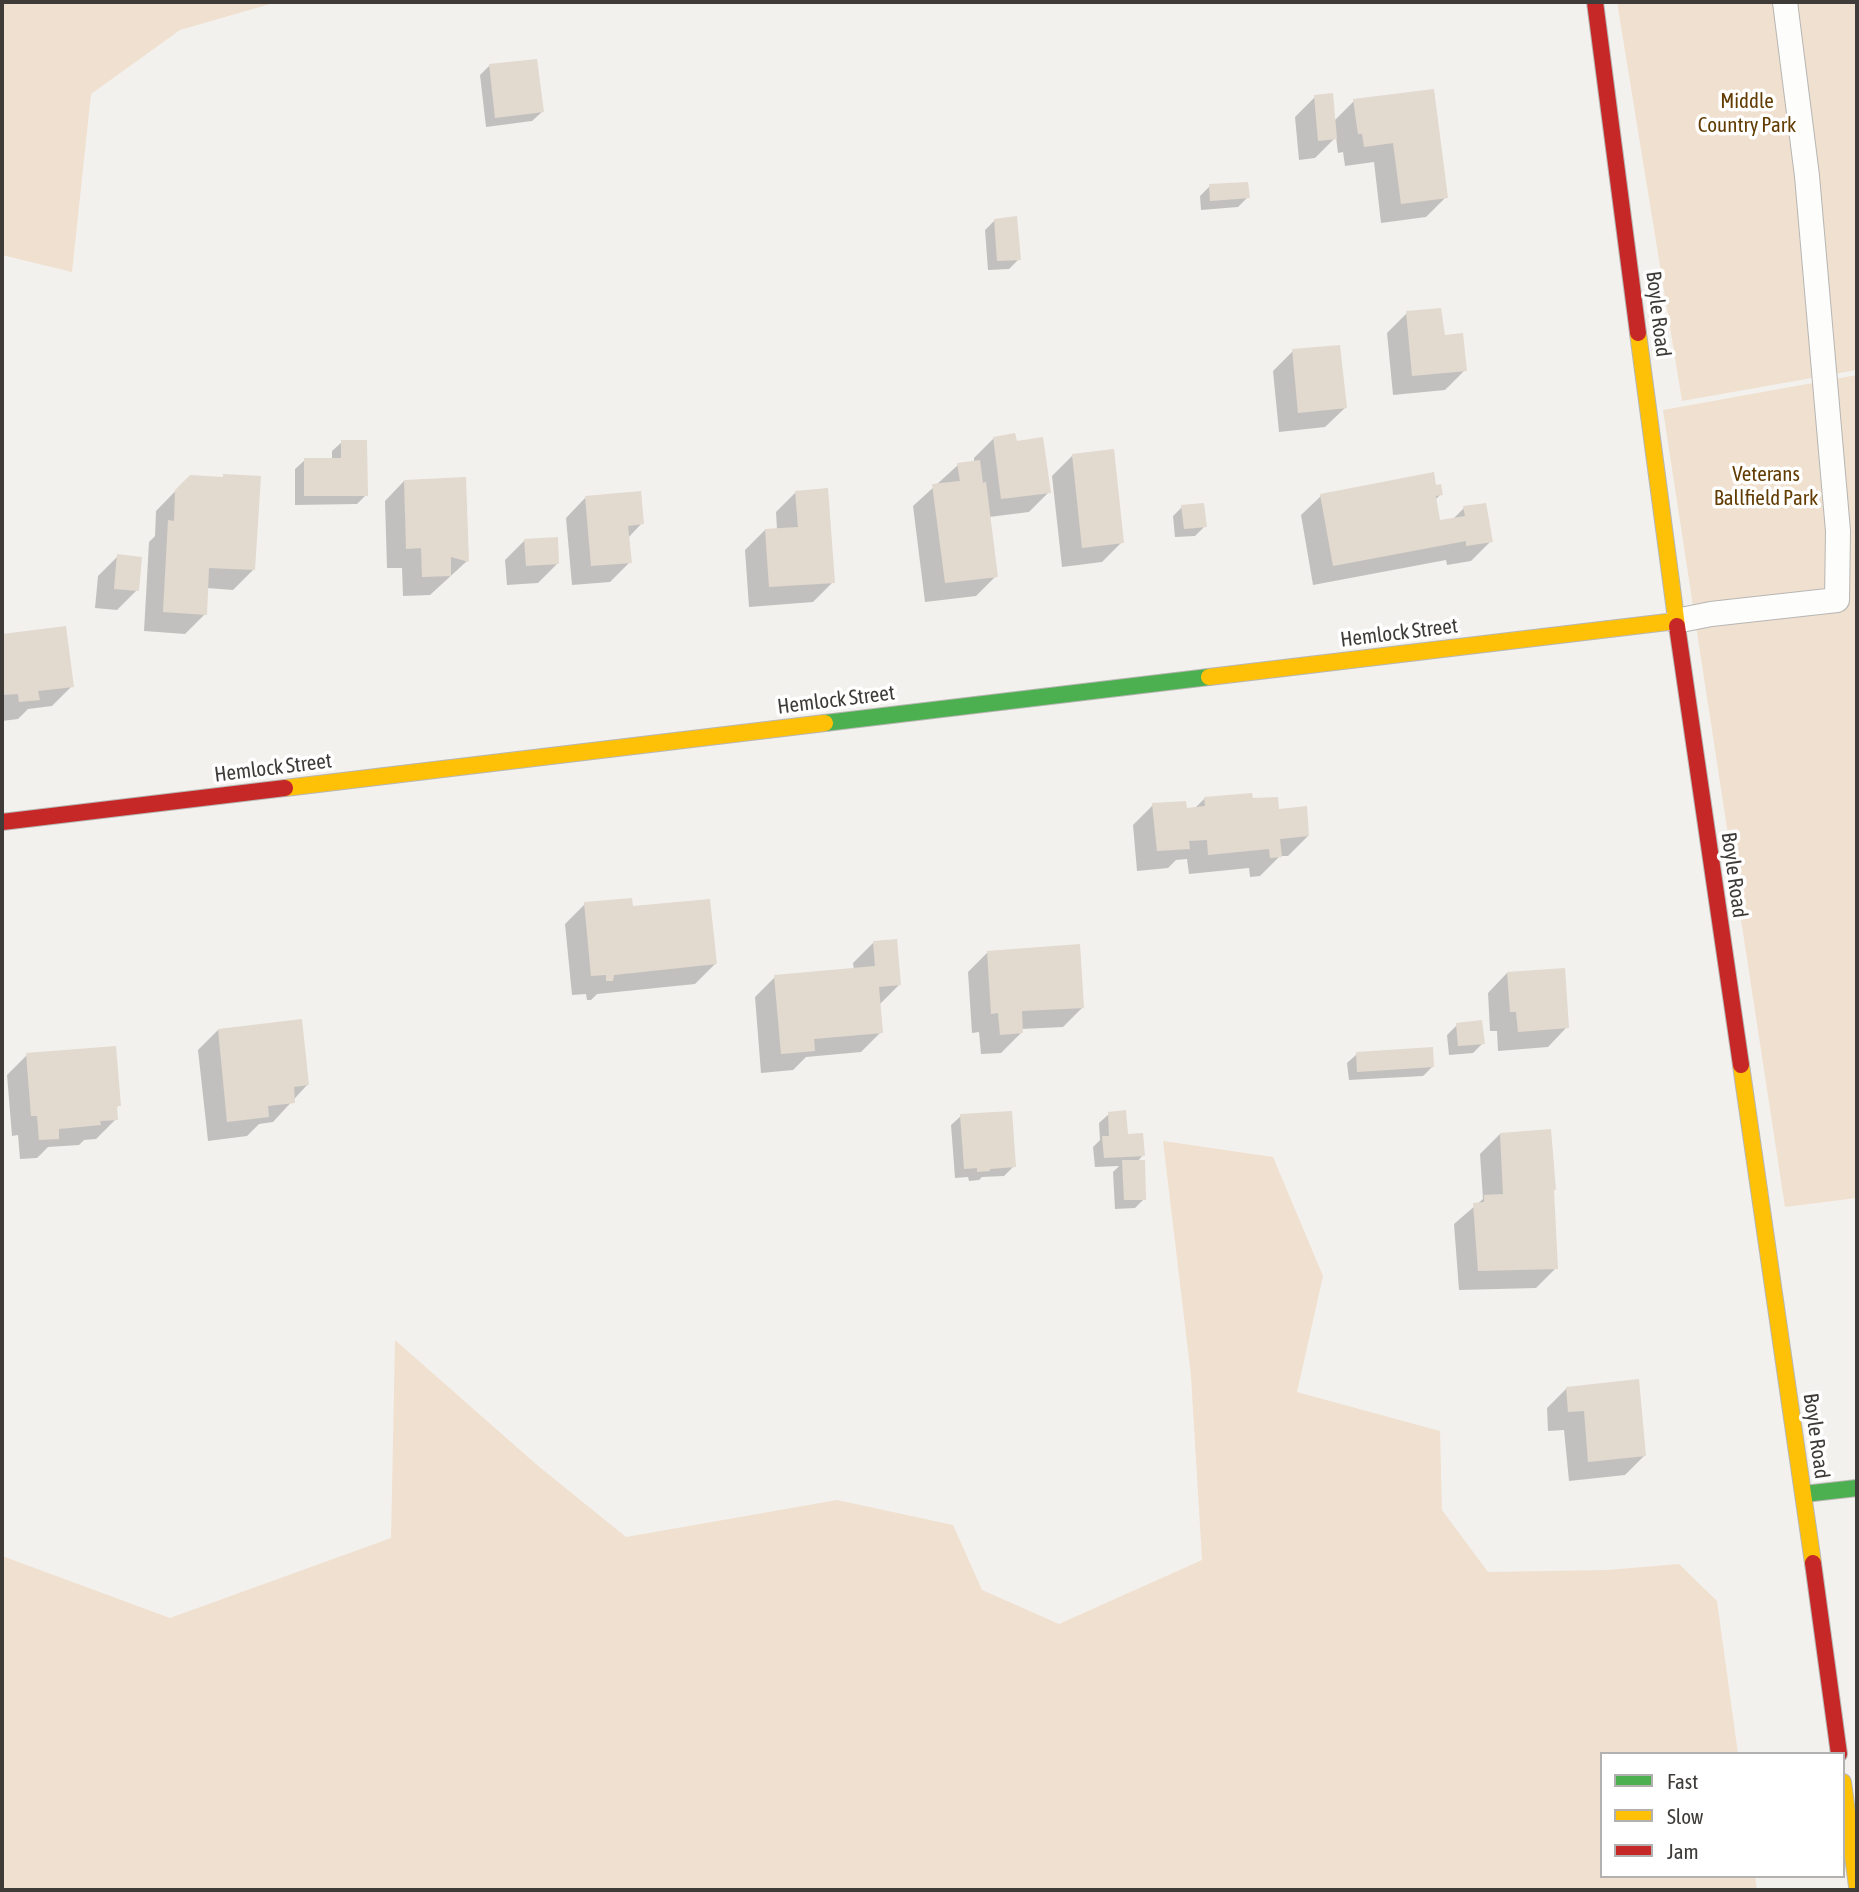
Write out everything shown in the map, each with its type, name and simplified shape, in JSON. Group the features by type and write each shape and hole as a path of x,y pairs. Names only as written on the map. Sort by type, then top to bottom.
{"street":[{"name":"Boyle Road","path":"1595,2 1676,621 1804,1494 1839,1752"},
{"name":"Hemlock Street","path":"2,822 1676,621"},
{"path":"1804,1494 1857,1488"},
{"path":"1845,1798 1857,1886"}],"lane":[{"path":"1676,621 1711,614 1837,600 1837,517 1807,176 1785,2"}],"green space":[{"path":"2,2 277,2 180,30 91,94 72,272 2,255"},
{"name":"Middle Country Park","path":"1617,2 1857,2 1857,370 1682,401"},
{"name":"Veterans Ballfield Park","path":"1857,375 1857,1198 1785,1207 1663,410"},
{"path":"1163,1141 1273,1157 1323,1276 1297,1392 1440,1431 1442,1510 1488,1572 1607,1570 1679,1564 1717,1601 1738,1752 1600,1752 1600,1878 1755,1878 1757,1890 2,1890 2,1556 170,1618 391,1538 395,1340 537,1465 626,1537 837,1500 953,1525 982,1590 1059,1624 1202,1560 1191,1376"}],"building":[{"path":"537,59 544,112 495,118 489,64"},
{"path":"1434,89 1448,198 1401,204 1393,143 1364,147 1362,134 1358,134 1353,99"},
{"path":"1333,93 1337,139 1318,141 1314,95"},
{"path":"1248,182 1250,198 1210,201 1209,184"},
{"path":"1017,216 1021,260 997,261 994,219"},
{"path":"1441,308 1445,335 1463,333 1467,371 1412,376 1406,311"},
{"path":"1340,345 1347,408 1298,413 1292,349"},
{"path":"1015,433 1017,441 1043,437 1051,493 1001,499 993,437"},
{"path":"341,440 367,440 368,496 304,496 304,458 341,458"},
{"path":"1114,449 1124,543 1082,548 1072,454"},
{"path":"980,460 983,483 986,482 998,577 945,583 932,484 960,481 957,463"},
{"path":"1434,472 1436,485 1441,484 1443,495 1436,496 1440,520 1465,516 1463,506 1486,503 1493,542 1466,546 1466,541 1333,566 1320,494"},
{"path":"223,474 261,476 255,570 209,568 207,615 163,612 168,520 174,521 175,490 190,475 223,477"},
{"path":"466,477 469,562 451,557 451,576 422,577 421,548 406,549 404,480"},
{"path":"828,488 835,583 769,587 765,529 798,527 795,491"},
{"path":"641,491 644,524 628,526 632,563 591,566 585,496"},
{"path":"1204,503 1207,527 1184,529 1181,505"},
{"path":"558,537 559,564 526,566 524,539"},
{"path":"117,554 142,557 139,591 114,589"},
{"path":"66,626 74,687 38,691 40,700 19,702 18,694 2,695 2,634"},
{"path":"1252,793 1253,798 1278,797 1279,809 1307,806 1309,836 1280,839 1282,857 1270,858 1269,849 1208,855 1207,840 1189,841 1190,849 1157,851 1152,803 1186,801 1187,808 1205,806 1204,797"},
{"path":"632,898 633,906 710,899 717,964 614,975 613,981 606,981 606,975 591,976 584,902"},
{"path":"897,939 901,985 879,987 883,1033 814,1039 815,1051 781,1054 774,975 875,966 873,941"},
{"path":"1080,944 1084,1008 1022,1011 1023,1033 1000,1035 998,1013 991,1014 987,951"},
{"path":"1565,968 1569,1028 1518,1032 1516,1012 1510,1012 1507,972"},
{"path":"302,1019 309,1085 294,1087 295,1103 268,1106 269,1117 227,1122 218,1029"},
{"path":"1482,1020 1485,1044 1458,1046 1456,1023"},
{"path":"116,1046 121,1106 117,1106 118,1120 100,1121 101,1125 59,1129 59,1139 39,1140 37,1116 31,1116 26,1053"},
{"path":"1433,1047 1434,1067 1357,1072 1356,1052"},
{"path":"1126,1110 1128,1134 1143,1133 1145,1156 1104,1158 1102,1136 1109,1136 1108,1112"},
{"path":"1012,1111 1016,1167 977,1172 977,1168 964,1169 960,1114"},
{"path":"1551,1129 1558,1269 1478,1271 1473,1203 1484,1202 1484,1195 1503,1194 1500,1133"},
{"path":"1122,1160 1145,1160 1146,1200 1124,1200"},
{"path":"1639,1379 1646,1456 1588,1462 1584,1411 1568,1412 1566,1387"}],"traffic: fast":[{"path":"825,723 1209,677"},
{"path":"1804,1494 1857,1488"}],"traffic: slow":[{"path":"1638,333 1677,626"},
{"path":"1209,677 1676,621"},
{"path":"285,788 825,723"},
{"path":"1741,1065 1813,1563"},
{"path":"1845,1797 1857,1886"}],"traffic: jam":[{"path":"1595,2 1638,333"},
{"path":"1677,626 1741,1065"},
{"path":"2,822 285,788"},
{"path":"1813,1563 1839,1752"}]}
